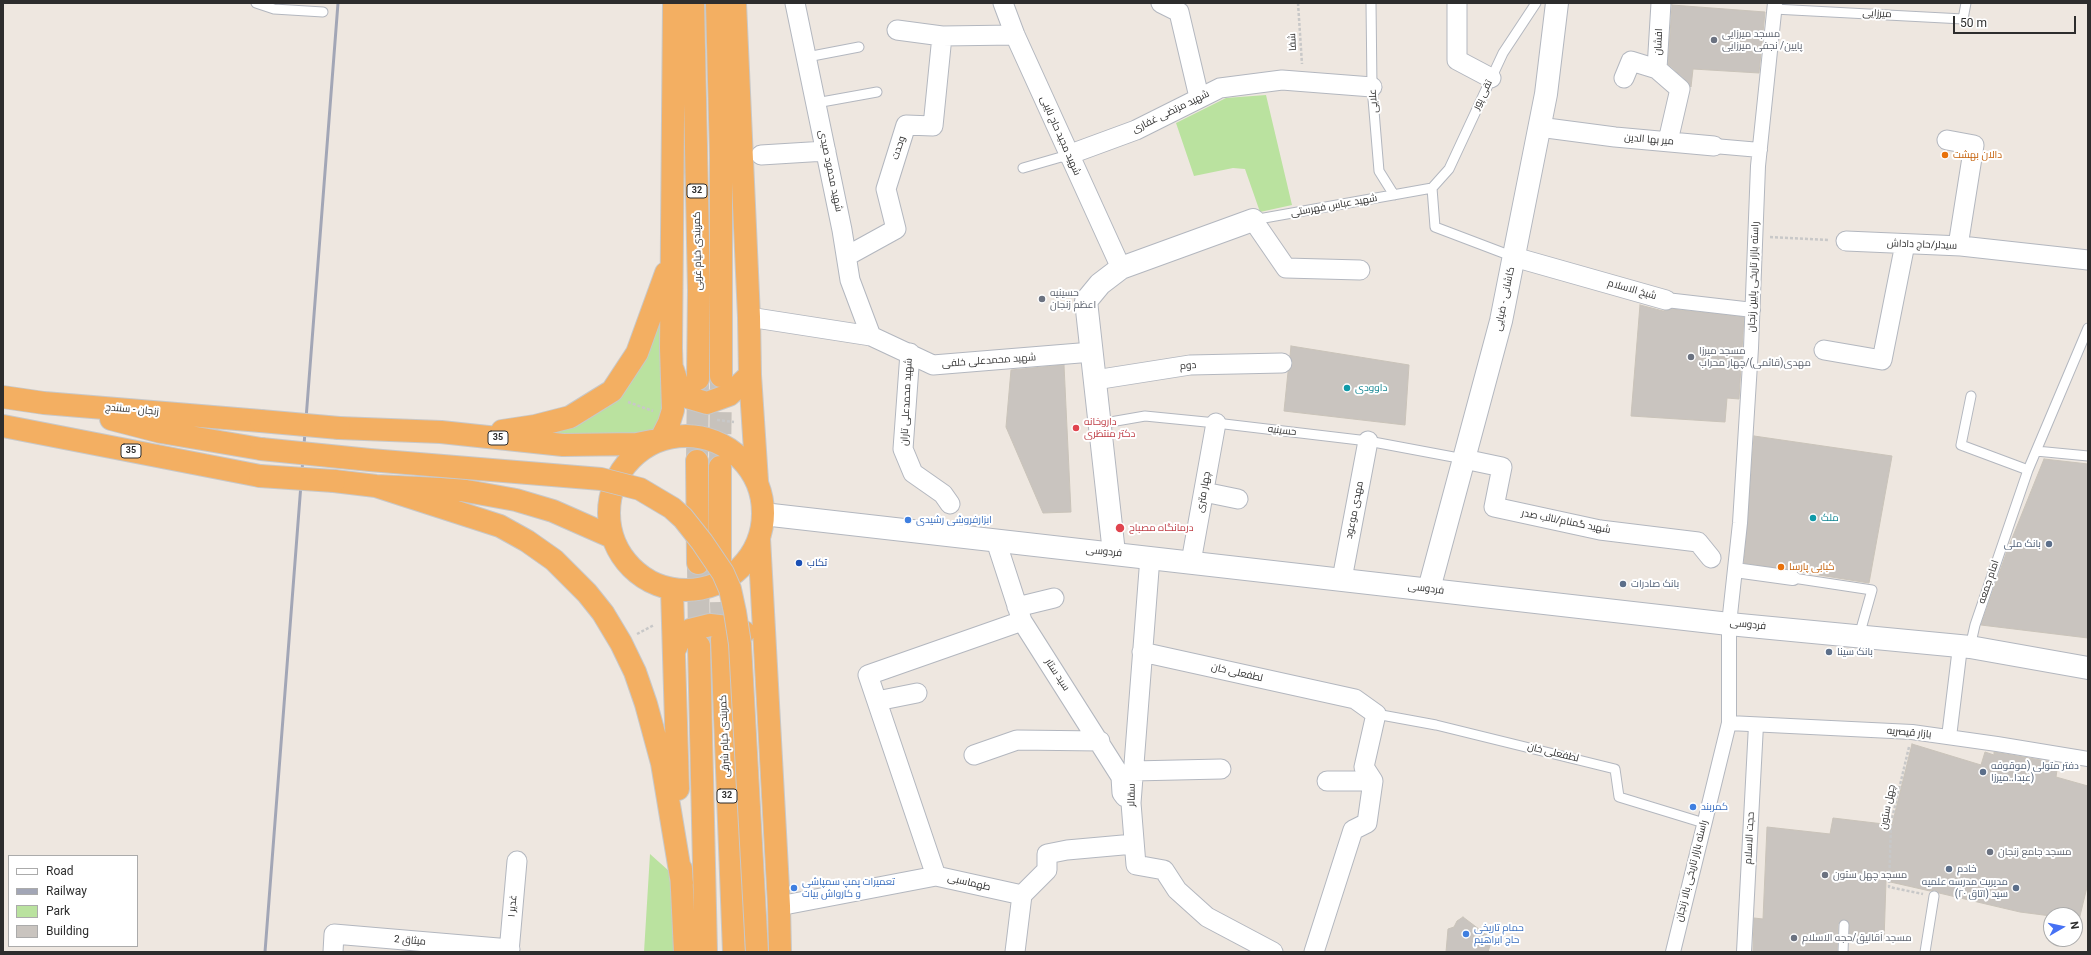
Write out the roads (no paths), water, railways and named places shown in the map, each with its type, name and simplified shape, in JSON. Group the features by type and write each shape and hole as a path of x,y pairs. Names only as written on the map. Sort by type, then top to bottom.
{"highway":[{"path":"659,440 669,423 673,410 674,3"},
{"name":"کمربندی خیام غربی","path":"693,3 699,290 698,379"},
{"name":"32","path":"717,3 722,166 722,376"},
{"path":"735,3 749,317 750,374 757,482 762,498 763,514 759,537 780,906 780,952"},
{"path":"470,435 535,426 570,416 612,391 637,353 658,300 673,251"},
{"path":"672,365 679,388 690,398 707,403 729,395 750,374"},
{"name":"زنجان - سنندج","path":"3,397 44,403 339,428 441,432 470,435"},
{"path":"44,403 161,432 261,449 370,460 601,479 640,489 672,508 683,518 702,542 722,573 730,589 735,612 740,644 757,952"},
{"name":"35","path":"3,426 260,476 334,481 376,486 461,490 516,500 553,511 612,537"},
{"name":"35","path":"470,435 563,445 637,444 659,440"},
{"path":"757,482 747,466 734,452 718,442 699,436 686,436 659,440 637,452 622,469 611,490 608,514 612,537 621,556 634,572 652,584 672,590 694,591 716,585 735,574 750,558 759,537"},
{"path":"697,461 698,562"},
{"path":"720,467 720,560"},
{"path":"376,486 500,526 527,541 554,560 587,593 602,613 624,649 646,704 662,763 682,883"},
{"path":"672,590 685,952"},
{"path":"674,651 680,639 690,630 710,625 728,627 744,633 759,646 766,664"},
{"name":"کمربندی خیام شرقی","path":"722,639 734,952"},
{"path":"699,646 706,952"}],"main road":[{"name":"کاشانی - ضیایی","path":"1430,589 1501,321 1546,94 1557,3"},
{"name":"شهید عباس فهرستی","path":"1120,268 1253,220"},
{"path":"1114,553 1086,301 1100,284 1120,268"},
{"name":"فردوسی","path":"763,514 1729,624 1965,647 2088,668"}],"street":[{"name":"شهید محمود صیدی","path":"795,3 847,256 850,280 871,336"},
{"name":"شهید مجید حاج نایبی","path":"1003,3 1015,35 1120,268"},
{"path":"1161,3 1179,12 1199,97"},
{"path":"1457,3 1457,60 1491,78"},
{"name":"افشان","path":"1661,3 1657,69 1680,89 1668,141"},
{"name":"راسته بازار تاریخی پایین زنجان","path":"1729,624 1740,523 1753,310 1755,236 1760,150 1774,6"},
{"path":"897,30 942,36 1015,35"},
{"name":"وحدت","path":"847,256 896,229 886,189 906,125 933,126 942,36"},
{"path":"1624,78 1631,61 1657,69"},
{"name":"شهید مرتضی غفاری","path":"1068,155 1136,130 1199,97 1220,88 1282,80 1303,80 1372,87"},
{"name":"میر بها الدین","path":"1539,127 1615,137 1760,150"},
{"path":"1948,140 1974,145 1958,246"},
{"path":"761,155 826,151"},
{"path":"1253,220 1286,268 1360,270"},
{"name":"سیدلر/حاج داداش","path":"1846,241 1958,246 2088,260"},
{"path":"1824,350 1882,360 1905,244"},
{"name":"شیخ الاسلام","path":"1514,257 1666,300 1753,310"},
{"name":"شهید محمدعلی خلفی","path":"749,317 871,336 910,352 933,365 1020,362 1092,352"},
{"name":"شهید محمدعلی تاران","path":"910,352 903,449 913,473 944,494 950,504"},
{"name":"دوم","path":"1095,380 1190,365 1282,363"},
{"name":"چهار متری","path":"1192,562 1216,423"},
{"name":"مهدی موعود","path":"1342,579 1368,441"},
{"name":"شهید گمنام/نائب صدر","path":"1464,458 1502,467 1494,507 1600,530 1698,542 1711,558"},
{"path":"1204,492 1238,499"},
{"name":"سید ستار","path":"996,540 1020,614 1121,777 1122,793 1131,803"},
{"name":"سقالر","path":"1150,558 1132,771 1131,803 1136,865 1164,870 1176,890 1207,917 1274,952"},
{"path":"1735,570 1793,578"},
{"path":"936,876 868,675 1020,614 1054,598"},
{"name":"راسته بازار تاریخی بالا زنجان","path":"1673,952 1729,723 1729,624"},
{"path":"1949,737 1965,647"},
{"name":"لطفعلی خان","path":"1142,652 1355,699 1376,714"},
{"path":"876,701 917,692"},
{"path":"1314,952 1353,830 1367,823 1373,781 1364,766 1376,714"},
{"name":"بازار قیصریه","path":"1729,723 1912,732 2088,759"},
{"name":"حجت الاسلام","path":"1744,952 1756,725"},
{"path":"974,755 1017,740 1100,742"},
{"path":"1132,771 1221,769"},
{"path":"1327,781 1373,781"},
{"path":"1015,952 1022,895 1047,870 1047,854 1067,850 1134,844"},
{"name":"غدیر ۱","path":"510,951 517,861"},
{"name":"طهماسبی","path":"780,906 936,876 1022,895"},
{"name":"میثاق 2","path":"334,943 510,951"}],"lane":[{"path":"256,3 274,9 323,12"},
{"name":"علایی","path":"1371,3 1372,87 1380,171 1394,195"},
{"name":"تقی پور","path":"1432,188 1449,170 1503,53 1536,3"},
{"name":"میرزایی","path":"1774,6 1963,19 1966,3"},
{"path":"807,58 859,47"},
{"path":"816,103 877,92"},
{"path":"1023,168 1068,155"},
{"path":"1432,188 1435,227 1514,257"},
{"name":"شهید عباس فهرستی","path":"1253,220 1432,188"},
{"name":"امام جمعه","path":"1965,647 2028,470 2088,328"},
{"path":"1972,396 1961,445 2028,470"},
{"name":"حسینیه","path":"1100,424 1145,416 1368,441 1464,458"},
{"path":"2036,451 2088,456"},
{"path":"1793,578 1872,590 1859,636"},
{"name":"لطفعلی خان","path":"1376,714 1436,724 1615,769 1619,797 1704,823"},
{"path":"1925,952 1934,896"},
{"path":"1843,952 1844,925"}],"tunnel":[{"path":"720,467 721,381"},
{"path":"697,461 698,382"},
{"path":"698,563 699,645"},
{"path":"720,569 722,639"}],"railway":[{"path":"265,952 338,3"}],"place":[{"name":"مسجد میرزایی پایین/ نجفی میرزایی","path":"1714,40"},
{"name":"دالان بهشت","path":"1945,155"},
{"name":"حسینیه اعظم زنجان","path":"1042,299"},
{"name":"مسجد میرزا مهدی(قائمی)/چهار محراب","path":"1691,357"},
{"name":"داوودی","path":"1347,388"},
{"name":"داروخانه دکتر منتظری","path":"1076,428"},
{"name":"ملک","path":"1813,518"},
{"name":"ابزارفروشی رشیدی","path":"908,520"},
{"name":"درمانگاه مصباح","path":"1120,528"},
{"name":"بانک ملی","path":"2049,544"},
{"name":"تکاب","path":"799,563"},
{"name":"کبابی پارسا","path":"1781,567"},
{"name":"بانک صادرات","path":"1623,584"},
{"name":"بانک سینا","path":"1829,652"},
{"name":"دفتر متولی (موقوفه عبدا..میرزا)","path":"1983,772"},
{"name":"کمربند","path":"1693,807"},
{"name":"مسجد جامع زنجان","path":"1990,852"},
{"name":"خادم","path":"1949,869"},
{"name":"مسجد چهل ستون","path":"1825,875"},
{"name":"تعمیرات پمپ سمپاشی و کارواش بیات","path":"794,888"},
{"name":"مدیریت مدرسه علمیه سید (اتاق ۲۰)","path":"2016,888"},
{"name":"حمام تاریخی حاج ابراهیم","path":"1466,934"},
{"name":"مسجد آقالیق/حجه الاسلام","path":"1794,938"}]}
